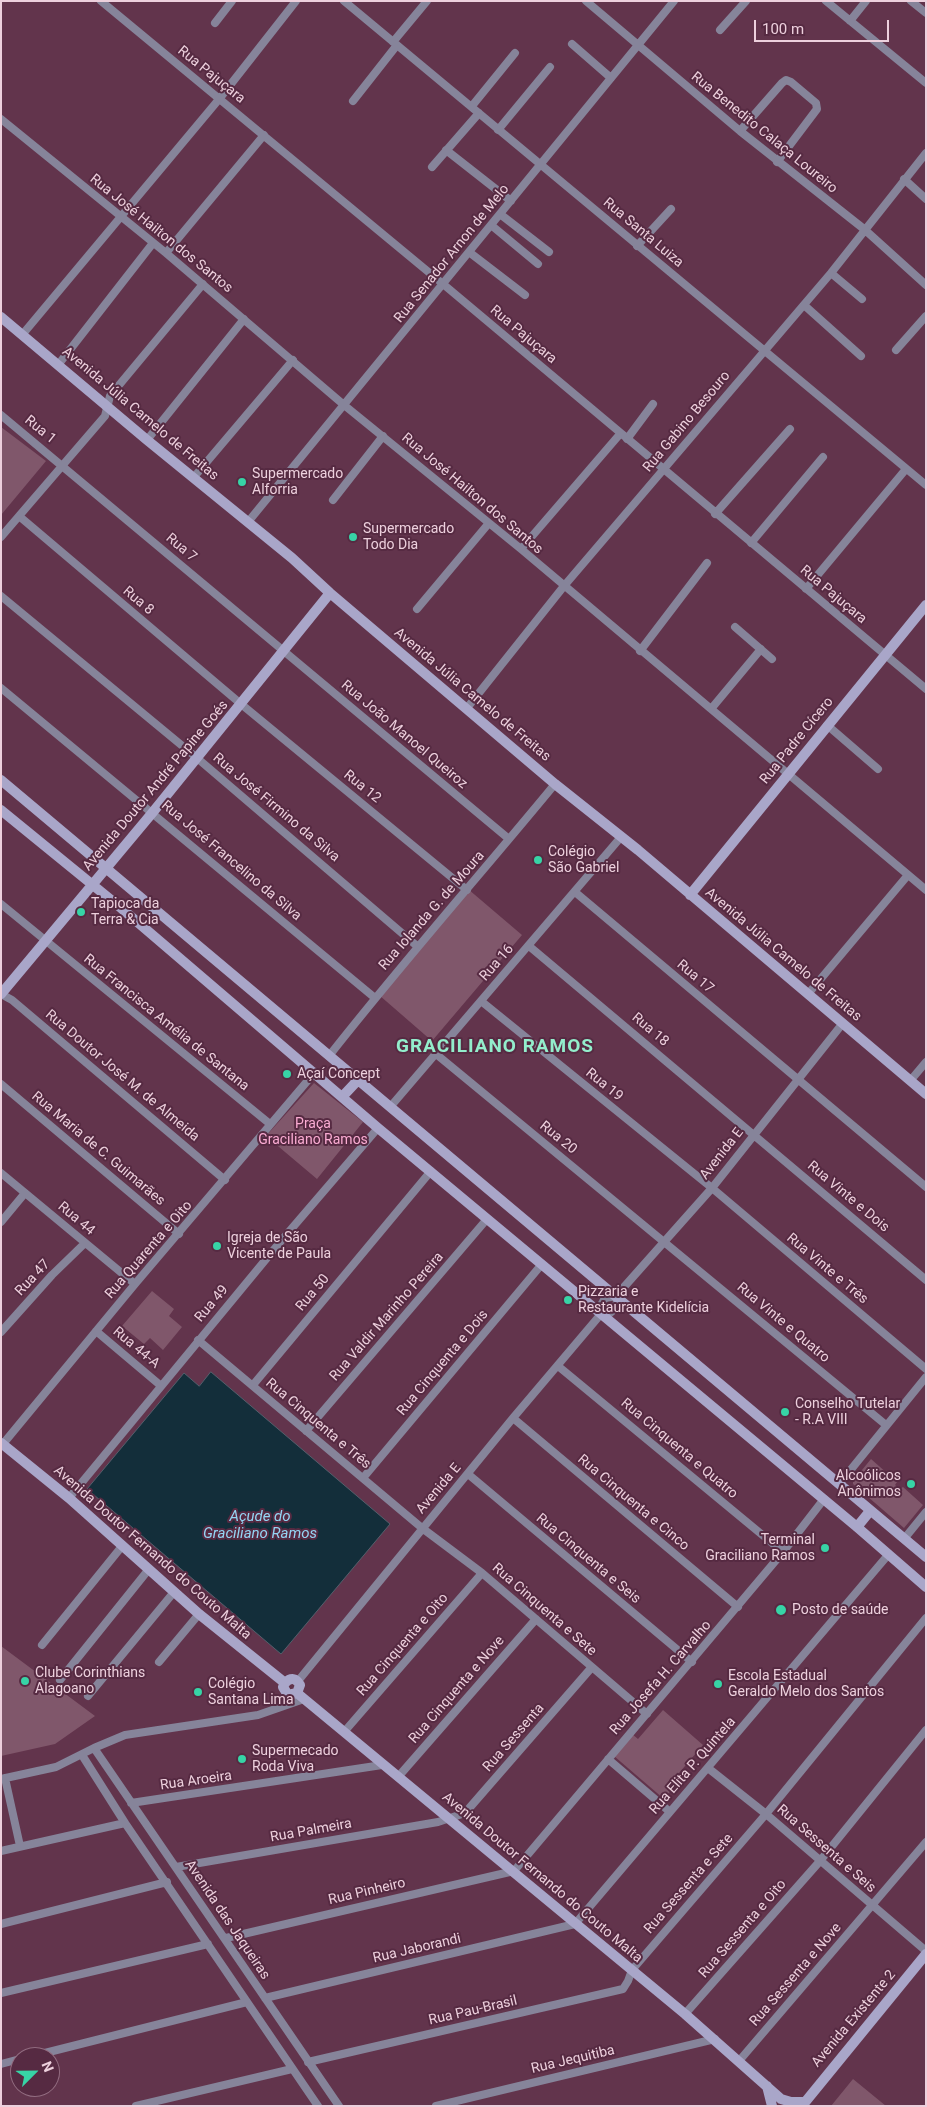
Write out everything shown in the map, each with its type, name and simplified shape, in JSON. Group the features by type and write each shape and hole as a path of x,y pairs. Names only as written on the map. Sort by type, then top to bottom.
{"street":[{"name":"Rua Pajuçara","path":"101,1 220,98 926,689"},
{"path":"215,23 232,1"},
{"path":"22,335 220,98 296,1"},
{"name":"Rua Santa Luiza","path":"344,1 472,106 479,114 637,246 764,349 926,486"},
{"path":"352,100 427,1"},
{"name":"Rua Benedito Calaça Loureiro","path":"586,1 740,132 864,230 926,285"},
{"name":"Rua Senador Arnon de Melo","path":"248,522 674,1"},
{"path":"720,30 746,1"},
{"path":"826,1 926,83"},
{"path":"850,21 866,1"},
{"path":"911,1 926,14"},
{"path":"572,44 611,78"},
{"path":"472,106 515,54"},
{"path":"498,130 550,67"},
{"path":"740,132 786,80 791,82 817,105 817,109 777,162"},
{"path":"432,167 479,114"},
{"name":"Rua José Hailton dos Santos","path":"1,119 166,253 344,405 522,549 640,651 926,890"},
{"path":"166,253 264,135"},
{"path":"446,150 511,201"},
{"name":"Rua Gabino Besouro","path":"467,708 564,586 664,470 764,349 831,273 926,153"},
{"path":"904,179 926,199"},
{"path":"637,246 671,209"},
{"path":"500,214 549,252"},
{"path":"491,225 538,264"},
{"path":"58,365 153,243"},
{"path":"469,252 525,295"},
{"path":"831,273 862,299"},
{"path":"1,537 105,416 110,396 203,284"},
{"path":"804,305 861,356"},
{"path":"896,350 926,316"},
{"name":"Avenida Júlia Camelo de Freitas","path":"1,317 248,522 555,784 621,837 926,1094"},
{"path":"147,440 244,319"},
{"path":"194,477 293,360"},
{"path":"522,549 653,404"},
{"name":"Rua 1","path":"1,415 62,464"},
{"path":"715,514 790,429"},
{"path":"333,500 383,436"},
{"path":"751,543 824,458"},
{"name":"Rua 7","path":"62,464 283,650"},
{"path":"806,589 906,469"},
{"name":"Rua 8","path":"19,516 241,704"},
{"path":"417,609 489,523"},
{"path":"640,651 707,563"},
{"name":"Avenida Doutor André Papine Goés","path":"1,994 153,812 330,593"},
{"name":"Rua José Firmino da Silva","path":"1,596 197,758 417,946"},
{"name":"Rua Padre Cícero","path":"690,895 926,604"},
{"path":"735,627 772,659"},
{"path":"710,709 761,649"},
{"name":"Rua João Manoel Queiroz","path":"283,650 510,839"},
{"name":"Rua José Francelino da Silva","path":"1,688 153,812 375,998"},
{"name":"Rua 12","path":"241,704 467,890"},
{"path":"827,725 878,769"},
{"path":"1,780 926,1557"},
{"name":"Rua Iolanda G. de Moura","path":"329,1056 417,946 467,890 555,784"},
{"path":"1,810 121,908 315,1072 378,1128 824,1499 926,1587"},
{"name":"Rua 16","path":"391,1106 621,837"},
{"path":"808,994 908,874"},
{"name":"Rua 17","path":"575,892 926,1187"},
{"name":"Rua Francisca Amélia de Santana","path":"1,904 270,1124"},
{"name":"Rua 18","path":"529,946 754,1134"},
{"name":"Rua Doutor José M. de Almeida","path":"1,994 12,1000 225,1180"},
{"name":"Rua 19","path":"481,1001 712,1188"},
{"name":"Avenida E","path":"602,1314 600,1307 605,1298 616,1296 712,1188 843,1023"},
{"name":"Rua 20","path":"436,1054 664,1241"},
{"path":"910,1081 926,1062"},
{"name":"Rua Quarenta e Oito","path":"2,1444 315,1072"},
{"path":"342,1096 358,1080"},
{"name":"Rua Maria de C. Guimarães","path":"1,1084 179,1234"},
{"name":"Rua 49","path":"69,1498 160,1385 378,1128"},
{"name":"Rua Vinte e Dois","path":"754,1134 926,1280"},
{"name":"Rua 50","path":"252,1385 431,1171"},
{"name":"Rua 44","path":"1,1173 135,1284"},
{"name":"Rua Vinte e Três","path":"712,1188 926,1369"},
{"path":"1,1222 26,1193"},
{"name":"Rua Valdir Marinho Pereira","path":"306,1430 487,1219"},
{"name":"Rua Vinte e Quatro","path":"664,1241 886,1425"},
{"name":"Rua 47","path":"1,1332 85,1242"},
{"name":"Rua Cinquenta e Dois","path":"363,1478 542,1264"},
{"name":"Avenida E","path":"298,1681 513,1418 602,1314 609,1314 615,1309 616,1296"},
{"name":"Rua 44-A","path":"96,1331 160,1385"},
{"name":"Rua Cinquenta e Três","path":"198,1340 422,1528"},
{"name":"Rua Cinquenta e Quatro","path":"558,1366 783,1552"},
{"path":"840,1483 926,1377"},
{"name":"Rua Cinquenta e Cinco","path":"513,1418 738,1607"},
{"name":"Avenida Doutor Fernando do Couto Malta","path":"2,1444 69,1498 199,1614 284,1683 283,1687 288,1695 301,1696 382,1765 450,1818 715,2039 784,2102 803,2104"},
{"name":"Rua Cinquenta e Seis","path":"468,1474 692,1662"},
{"name":"Rua Josefa H. Carvalho","path":"514,1871 738,1607 824,1499"},
{"path":"857,1527 870,1511"},
{"path":"904,1539 926,1512"},
{"name":"Rua Cinquenta e Sete","path":"422,1528 482,1573 647,1714"},
{"path":"42,1645 124,1546"},
{"name":"Rua Elita P. Quintela","path":"575,1924 888,1555"},
{"path":"60,1680 149,1568"},
{"name":"Rua Cinquenta e Oito","path":"344,1732 482,1573"},
{"path":"88,1696 174,1592"},
{"path":"159,1662 199,1614"},
{"name":"Rua Sessenta e Sete","path":"632,1970 766,1814 926,1618"},
{"name":"Rua Cinquenta e Nove","path":"398,1777 536,1619"},
{"name":"Rua Sessenta","path":"450,1818 465,1813 592,1667"},
{"path":"20,1846 3,1779 56,1767 125,1735 258,1715 301,1696 298,1681 288,1679 284,1683"},
{"name":"Rua Sessenta e Oito","path":"685,2014 820,1862 926,1730"},
{"name":"Avenida das Jaqueiras","path":"94,1748 340,2106"},
{"name":"Avenida das Jaqueiras","path":"82,1755 125,1823 318,2106"},
{"path":"608,1759 670,1812"},
{"name":"Rua Aroeira","path":"131,1803 382,1765"},
{"name":"Rua Sessenta e Seis","path":"708,1768 766,1814 820,1862 926,1950"},
{"name":"Rua Palmeira","path":"176,1867 450,1818"},
{"path":"1,1851 125,1823"},
{"name":"Rua Sessenta e Nove","path":"739,2060 926,1842"},
{"name":"Rua Pinheiro","path":"226,1938 514,1871"},
{"path":"1,1924 167,1882"},
{"name":"Rua Jaborandi","path":"265,1998 575,1924"},
{"path":"1,1993 208,1944"},
{"name":"Avenida Existente 2","path":"803,2104 926,1954"},
{"name":"Rua Pau-Brasil","path":"308,2062 623,1989 632,1970"},
{"path":"60,2049 247,2002"},
{"path":"266,2030 278,2017"},
{"name":"Rua Jequitiba","path":"436,2106 715,2039"},
{"path":"136,2106 292,2069"},
{"name":"Avenida Doutor Fernando do Couto Malta","path":"766,2086 772,2106"},
{"path":"793,2106 803,2104"}],"green space":[{"path":"1,427 46,461 1,515"},
{"path":"468,889 522,935 432,1041 379,995"},
{"name":"Praça Graciliano Ramos","path":"314,1083 363,1122 317,1179 266,1136"},
{"path":"152,1291 174,1309 169,1316 182,1327 163,1350 150,1338 144,1344 122,1326"},
{"path":"871,1459 897,1482 895,1485 900,1489 903,1487 923,1505 904,1528 853,1484 853,1481"},
{"name":"Clube Corinthians Alagoano","path":"1,1646 95,1716 55,1744 1,1756"},
{"path":"663,1710 703,1745 679,1773 683,1776 664,1799 614,1756 632,1734 638,1739"},
{"path":"853,2079 886,2106 831,2106"}],"water":[{"name":"Açude do Graciliano Ramos","path":"211,1372 390,1524 281,1654 87,1489 184,1373 199,1386"}],"place":[{"name":"Supermercado Alforria","path":"242,482"},
{"name":"Supermercado Todo Dia","path":"353,537"},
{"name":"Colégio São Gabriel","path":"538,860"},
{"name":"Tapioca da Terra & Cia","path":"81,912"},
{"name":"Açaí Concept","path":"287,1074"},
{"name":"Igreja de São Vicente de Paula","path":"217,1246"},
{"name":"Pizzaria e Restaurante Kidelícia","path":"568,1300"},
{"name":"Conselho Tutelar - R.A VIII","path":"785,1412"},
{"name":"Alcoólicos Anônimos","path":"911,1484"},
{"name":"Terminal Graciliano Ramos","path":"825,1548"},
{"name":"Posto de saúde","path":"781,1610"},
{"name":"Clube Corinthians Alagoano","path":"25,1681"},
{"name":"Escola Estadual Geraldo Melo dos Santos","path":"718,1684"},
{"name":"Colégio Santana Lima","path":"198,1692"},
{"name":"Supermecado Roda Viva","path":"242,1759"}],"district":[{"name":"GRACILIANO RAMOS","path":"495,1047"}]}
